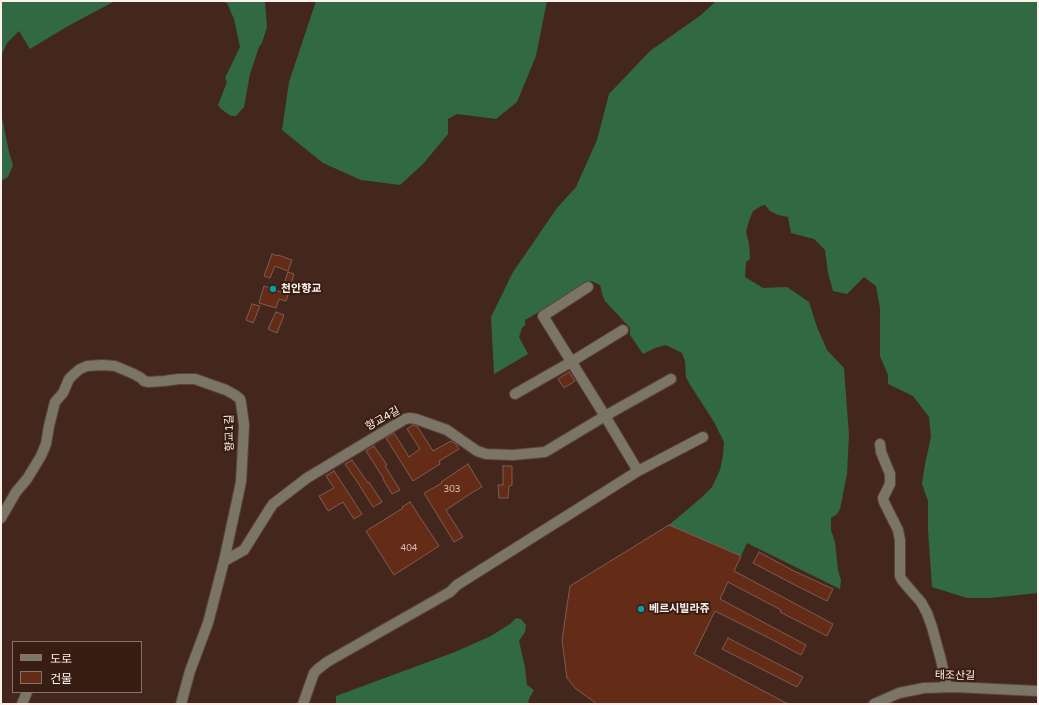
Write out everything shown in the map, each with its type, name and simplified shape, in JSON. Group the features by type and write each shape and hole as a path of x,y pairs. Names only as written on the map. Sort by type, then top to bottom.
{"street":[{"path":"588,287 543,316 638,471"},
{"path":"515,394 623,330"},
{"name":"향교1길","path":"1,518 16,492 27,479 41,456 46,444 48,426 55,402 63,393 69,380 80,369 87,366 115,366 134,374 144,381 149,382 179,379 195,380 226,390 240,399 244,425 241,482 224,561 208,623 190,671 181,704"},
{"name":"향교4길","path":"224,561 244,550 272,504 307,478 405,419 416,419 447,430 477,451 486,454 513,455 545,452 671,379"},
{"path":"303,704 314,673 321,666 450,592 457,585 638,471 703,437"},
{"path":"880,444 881,452 890,474 890,484 883,498 898,530 900,540 900,576 921,602 927,613 941,660 947,687"},
{"name":"태조산길","path":"874,704 899,693 924,688 947,687 1038,691"},
{"path":"22,704 27,693"}],"green space":[{"path":"1,1 115,1 68,26 30,49 19,31 7,43 1,56"},
{"path":"221,1 265,1 267,27 250,74 244,107 236,116 231,116 218,105 227,82 225,78 240,47 234,19 227,3"},
{"path":"316,1 547,1 536,56 517,102 496,119 457,114 448,119 448,134 423,164 400,185 361,180 323,163 282,130 289,82"},
{"path":"716,1 1038,1 1038,593 990,598 967,598 932,587 928,530 928,501 922,484 931,437 929,417 913,396 888,384 888,375 880,356 880,308 876,286 864,277 847,294 833,291 828,273 825,250 814,239 791,233 788,217 778,215 770,211 765,205 753,211 749,221 746,232 749,244 750,259 746,262 745,277 763,288 787,287 809,302 817,327 827,350 844,368 849,435 847,474 840,509 837,514 831,518 831,530 835,542 838,570 841,580 840,589 747,543 741,556 669,525 712,487 720,470 724,442 714,422 686,377 685,361 682,353 666,345 655,348 643,354 630,335 630,328 605,301 600,285 591,281 525,320 525,325 522,328 519,337 528,354 494,374 491,317 513,272 557,208 576,187 597,140 609,94 650,51 701,15"},
{"path":"1,113 13,165 8,177 1,181"},
{"path":"516,618 521,619 526,625 525,632 519,641 525,667 527,685 534,690 528,704 336,704 336,696 455,652 491,636 510,624"}],"building":[{"path":"272,254 292,260 288,271 275,266 270,278 264,276"},
{"path":"288,272 294,274 286,301 279,299 276,308 259,303 264,286 281,292"},
{"path":"252,304 260,306 253,323 246,320"},
{"path":"276,312 284,315 277,333 268,329"},
{"path":"569,372 575,381 564,388 558,379"},
{"path":"413,425 417,426 433,451 451,441 456,444 459,449 439,461 440,464 413,481 386,438 394,433 409,457 420,449 407,429"},
{"path":"374,446 387,465 385,466 400,490 392,494 366,451"},
{"path":"352,460 382,502 373,507 345,464"},
{"path":"468,464 482,487 446,510 463,537 454,542 424,493 442,483 441,482"},
{"path":"503,466 512,466 512,485 509,486 508,498 499,498 498,485 503,485"},
{"path":"334,471 362,514 354,519 343,502 328,511 319,496 334,488 326,476"},
{"path":"410,502 439,546 394,575 366,531"},
{"path":"669,525 741,556 734,571 833,624 827,636 780,612 781,610 728,582 720,599 806,645 801,655 715,611 694,654 788,704 597,704 575,688 567,678 562,640 570,586"},
{"path":"759,552 792,570 833,589 827,601 753,563"},
{"path":"728,638 803,677 797,687 722,649"}],"place":[{"name":"천안향교","path":"273,289"},
{"name":"베르시빌라쥬","path":"641,609"}]}
